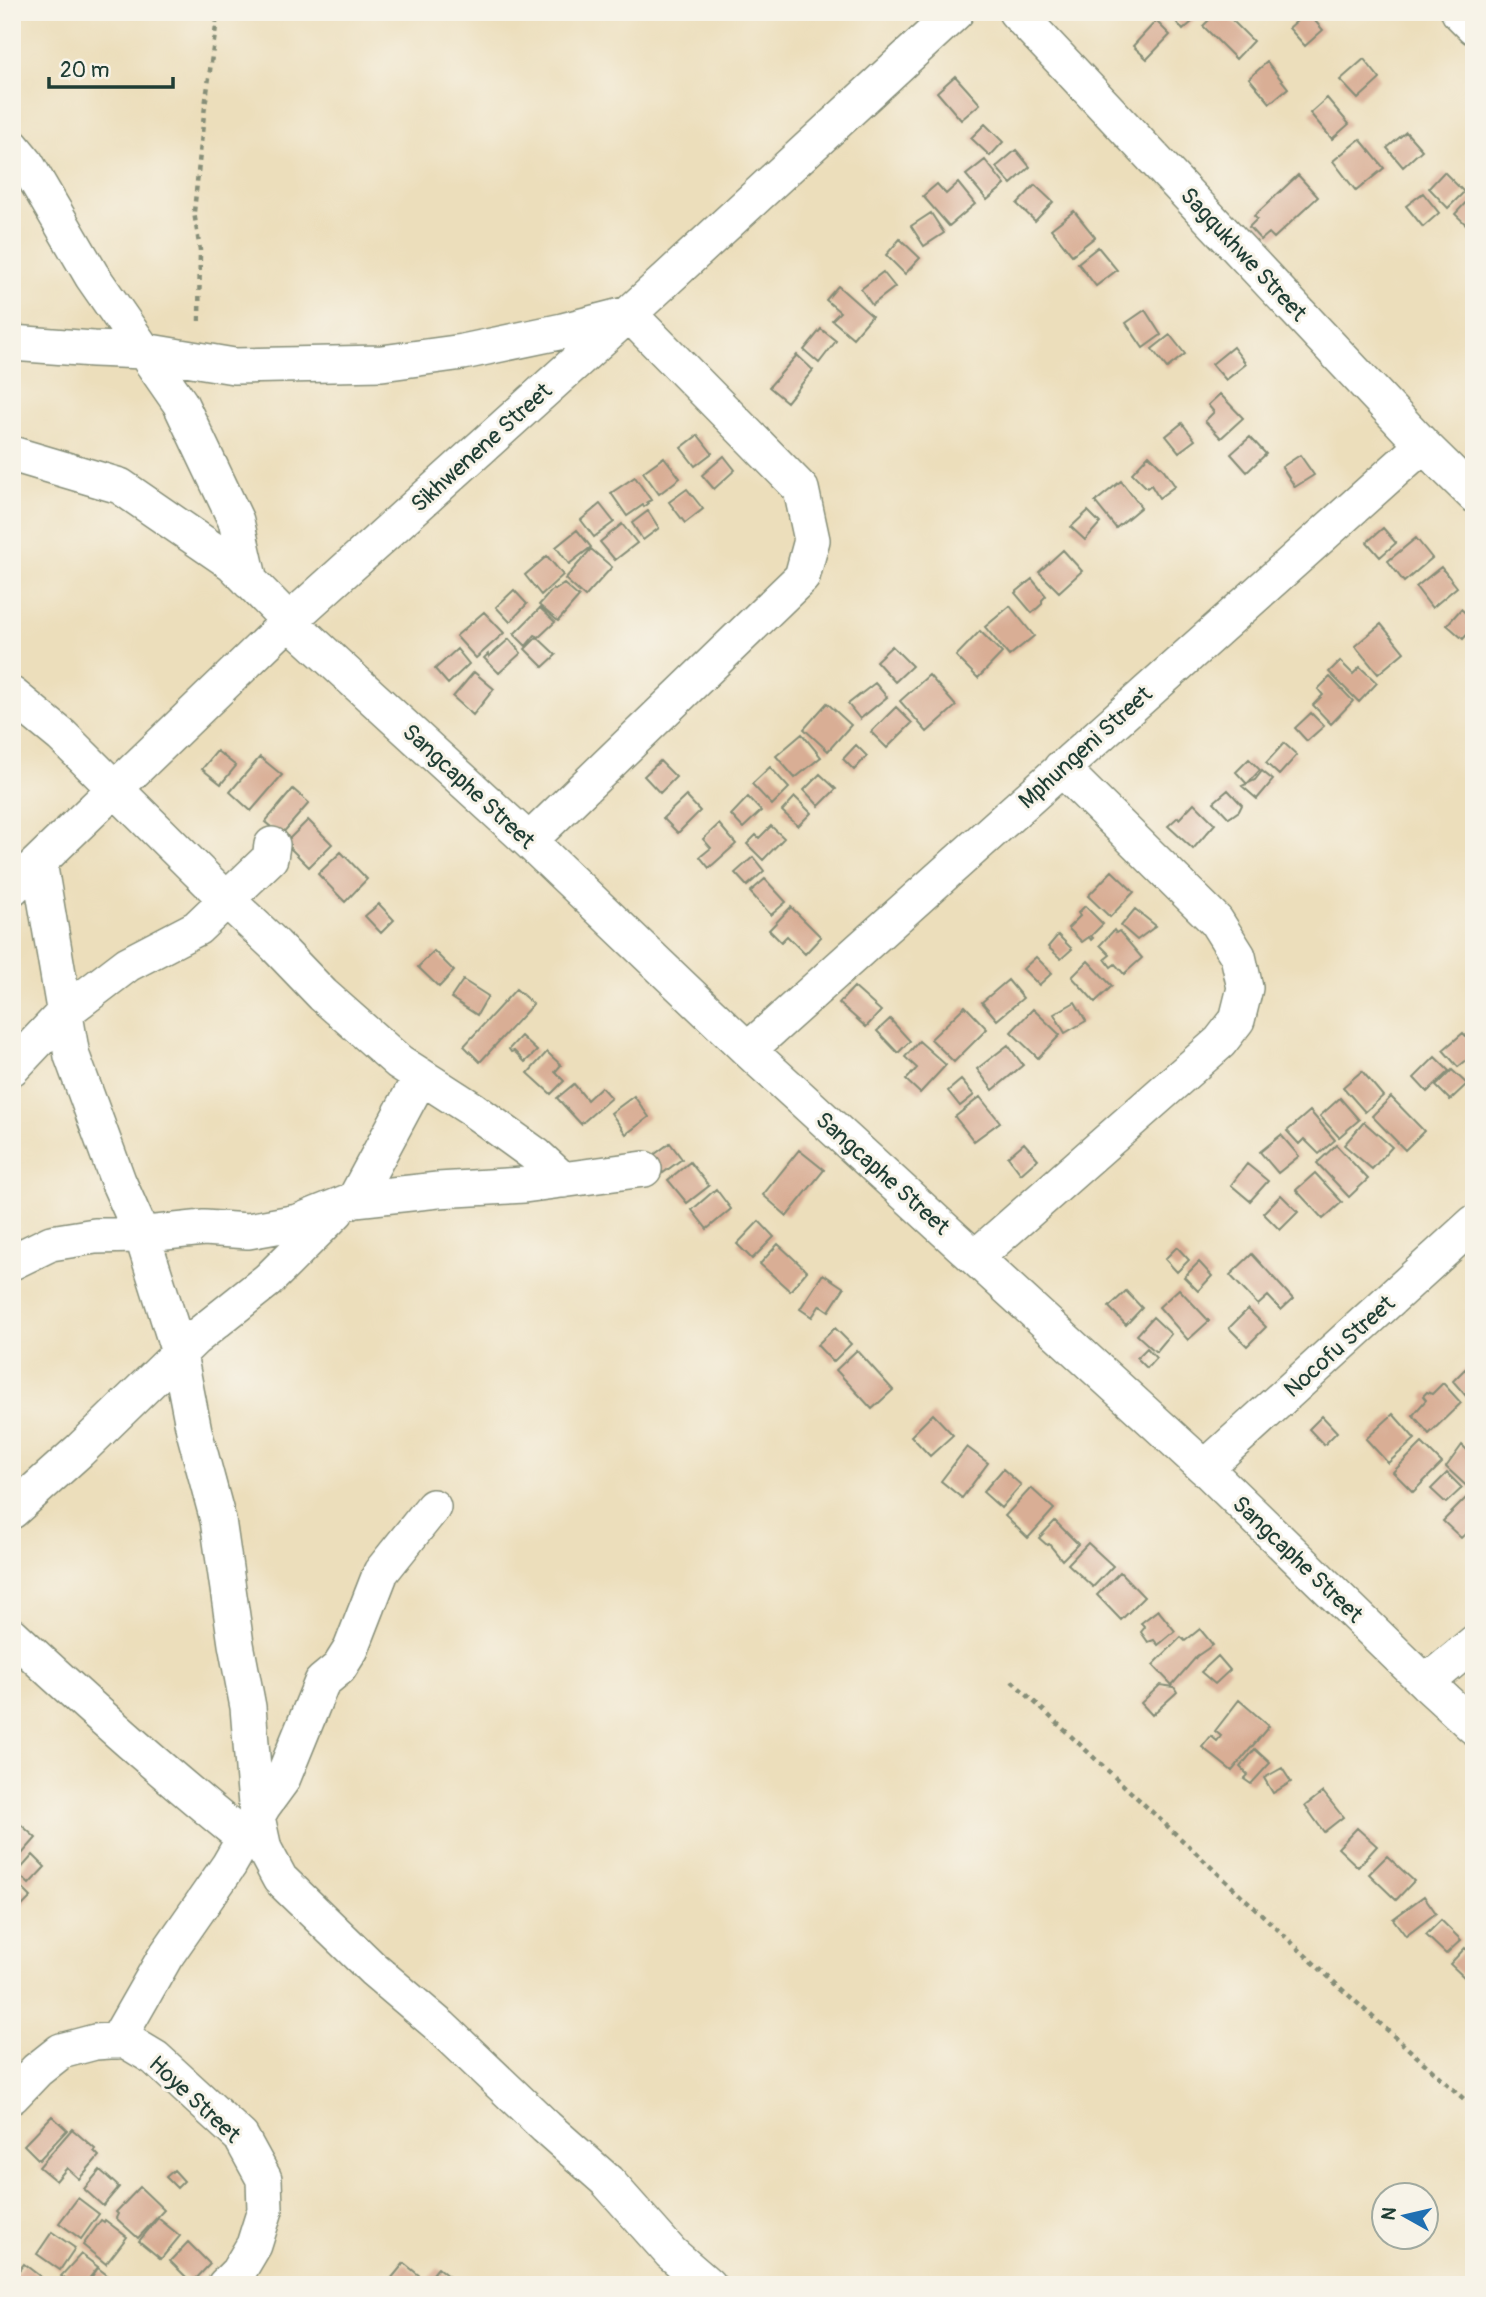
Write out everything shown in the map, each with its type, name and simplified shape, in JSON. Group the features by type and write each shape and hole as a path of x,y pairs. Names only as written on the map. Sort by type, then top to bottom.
{"street":[{"name":"Sikhwenene Street","path":"12,888 289,621 629,314 956,12"},
{"name":"Sagqukhwe Street","path":"1016,12 1423,445 1474,495"},
{"path":"1459,12 1474,27"},
{"path":"12,146 26,163 92,276 180,403 236,521 250,582"},
{"path":"12,343 144,351 234,366 382,363 513,342 629,314 801,489 812,540 802,577 529,841"},
{"name":"Mphungeni Street","path":"748,1050 1423,445"},
{"name":"Sangcaphe Street","path":"12,454 120,486 232,563 289,621 529,841 748,1050 1205,1468 1474,1727"},
{"path":"12,695 62,736 117,788 323,995 399,1062 472,1109 537,1156 563,1180"},
{"path":"976,1257 1220,1042 1237,1020 1245,988 1238,956 1216,921 1061,768"},
{"path":"12,1068 65,1012 128,964 197,928 270,858 272,845"},
{"path":"39,862 72,1056 118,1181 142,1235 179,1354 194,1431 218,1520 248,1707 251,1828"},
{"path":"12,1511 79,1451 179,1354 268,1280 350,1202 421,1076"},
{"path":"12,1262 51,1243 95,1236 142,1235 204,1228 248,1231 298,1222 350,1202 644,1169"},
{"name":"Nocofu Street","path":"1205,1468 1474,1223"},
{"path":"117,2041 165,1957 229,1866 282,1780 322,1682 339,1668 351,1649 381,1572 433,1507"},
{"path":"12,1635 70,1690 190,1794 251,1828 280,1879 374,1970 441,2027 607,2181 671,2253 708,2285"},
{"path":"1426,1683 1474,1643"},
{"name":"Hoye Street","path":"12,2096 37,2070 61,2051 95,2042 125,2040 155,2058 241,2137 264,2179 265,2210 254,2245 225,2285"}],"path":[{"path":"198,360 200,250 194,212 218,12"},
{"path":"1012,1681 1318,1967 1474,2108"}],"building":[{"path":"1168,12 1203,12 1183,30"},
{"path":"1217,12 1224,12 1253,41 1236,59 1203,26"},
{"path":"1307,12 1323,30 1305,46 1289,28"},
{"path":"1156,21 1170,35 1147,59 1133,46"},
{"path":"1364,59 1380,79 1358,99 1340,80"},
{"path":"1267,62 1288,88 1270,103 1249,78"},
{"path":"955,76 980,104 961,120 937,92"},
{"path":"1327,98 1349,124 1332,139 1310,113"},
{"path":"985,124 1003,142 990,156 971,138"},
{"path":"1406,132 1422,150 1403,167 1387,148"},
{"path":"1360,139 1384,168 1356,191 1333,161"},
{"path":"1016,150 1030,167 1011,184 996,167"},
{"path":"985,160 1005,185 987,200 966,175"},
{"path":"1444,172 1464,192 1448,208 1429,188"},
{"path":"1298,175 1318,197 1274,238 1269,233 1261,240 1249,227 1257,219 1254,216"},
{"path":"958,183 975,204 949,226 923,196 937,184 946,194"},
{"path":"1035,185 1053,202 1035,221 1017,204"},
{"path":"1423,193 1439,213 1423,227 1406,206"},
{"path":"1470,198 1474,202 1474,232 1455,214"},
{"path":"1074,211 1095,237 1072,255 1051,229"},
{"path":"931,213 944,233 924,246 911,226"},
{"path":"900,239 920,258 905,274 886,255"},
{"path":"1098,247 1117,270 1096,286 1078,263"},
{"path":"883,272 895,287 872,305 861,289"},
{"path":"838,286 872,316 853,338 832,320 840,312 826,300"},
{"path":"1145,310 1161,335 1143,348 1126,323"},
{"path":"821,329 836,341 819,363 804,350"},
{"path":"1170,335 1185,354 1167,368 1152,349"},
{"path":"1233,347 1246,364 1226,380 1212,364"},
{"path":"797,355 813,370 787,402 769,387"},
{"path":"1220,394 1243,418 1221,438 1205,421 1214,412 1208,405"},
{"path":"1182,423 1195,440 1179,452 1166,436"},
{"path":"698,435 712,453 695,466 681,448"},
{"path":"1250,437 1266,454 1247,472 1231,454"},
{"path":"1149,455 1175,486 1159,498 1151,485 1147,488 1132,473"},
{"path":"1300,455 1314,475 1295,487 1282,467"},
{"path":"724,456 735,470 714,489 702,475"},
{"path":"664,457 680,478 659,494 643,472"},
{"path":"635,477 651,500 627,516 611,493"},
{"path":"1121,481 1141,507 1116,528 1095,502"},
{"path":"687,489 703,509 685,523 669,502"},
{"path":"600,504 614,522 594,537 581,520"},
{"path":"648,511 659,528 643,540 632,523"},
{"path":"1088,511 1100,523 1085,540 1071,527"},
{"path":"622,524 637,543 615,560 600,542"},
{"path":"1383,528 1396,543 1380,557 1367,542"},
{"path":"577,530 591,547 569,564 556,547"},
{"path":"1416,538 1432,558 1404,582 1388,561"},
{"path":"591,549 612,567 585,597 565,579"},
{"path":"1063,550 1082,571 1059,592 1039,572"},
{"path":"547,556 563,575 541,595 525,575"},
{"path":"1441,567 1457,587 1432,608 1416,587"},
{"path":"1032,579 1046,596 1032,613 1015,593"},
{"path":"564,584 579,597 558,621 539,605 553,589"},
{"path":"514,590 527,604 510,622 496,607"},
{"path":"1010,606 1034,636 1009,656 985,627"},
{"path":"540,608 555,622 539,637 535,635 526,646 514,634"},
{"path":"1461,609 1474,621 1474,627 1463,639 1447,625"},
{"path":"484,612 504,633 476,658 456,636"},
{"path":"1381,624 1404,652 1378,674 1355,646"},
{"path":"980,631 1002,653 978,678 956,656"},
{"path":"537,637 556,655 543,667 525,649"},
{"path":"509,639 521,653 499,673 484,658 488,654 489,657"},
{"path":"892,646 912,666 895,682 876,661"},
{"path":"457,649 469,664 448,684 435,669"},
{"path":"1340,661 1353,674 1360,667 1377,683 1359,702 1329,672"},
{"path":"474,672 494,689 473,715 453,697"},
{"path":"929,675 956,706 927,732 900,701"},
{"path":"1330,677 1353,701 1331,724 1313,705 1323,695 1318,689"},
{"path":"875,683 887,697 860,719 848,704"},
{"path":"827,703 851,725 828,751 804,729"},
{"path":"896,707 912,723 887,748 871,732"},
{"path":"1311,713 1324,726 1307,741 1295,728"},
{"path":"802,734 821,757 795,778 776,756"},
{"path":"1284,743 1297,755 1279,775 1266,763"},
{"path":"856,745 867,756 854,770 843,759"},
{"path":"217,751 236,766 221,784 202,769"},
{"path":"260,757 282,775 251,811 230,792"},
{"path":"1249,759 1260,770 1247,784 1236,772"},
{"path":"660,761 676,777 660,793 644,776"},
{"path":"770,767 789,788 772,805 752,784"},
{"path":"1262,771 1273,780 1257,799 1242,786 1255,780"},
{"path":"820,774 836,789 819,806 804,790"},
{"path":"293,789 309,803 281,835 265,822"},
{"path":"1228,790 1242,805 1239,811 1229,818 1214,802"},
{"path":"686,796 700,811 678,833 663,818"},
{"path":"748,797 761,811 743,828 731,815"},
{"path":"795,797 811,813 798,826 782,811"},
{"path":"1194,803 1215,824 1193,849 1168,826"},
{"path":"308,820 332,844 309,867 285,843"},
{"path":"719,824 736,844 709,868 700,857 711,848 703,839"},
{"path":"771,826 784,838 763,860 747,844 756,835 759,838"},
{"path":"341,852 367,879 345,902 318,874"},
{"path":"753,857 764,871 747,886 735,873"},
{"path":"1112,871 1134,892 1110,917 1088,896"},
{"path":"765,879 786,902 771,915 750,892"},
{"path":"379,904 394,920 381,933 365,916"},
{"path":"1085,906 1103,924 1091,936 1091,940 1089,937 1082,942 1068,928 1080,916 1078,913"},
{"path":"791,907 821,937 805,954 787,936 781,942 769,930"},
{"path":"1135,909 1156,926 1137,940 1121,926"},
{"path":"1114,930 1116,933 1119,931 1142,958 1124,974 1115,964 1111,967 1105,959 1110,955 1100,945"},
{"path":"1058,935 1072,949 1061,959 1048,947"},
{"path":"434,951 454,971 439,987 418,967"},
{"path":"1036,957 1052,973 1039,985 1023,969"},
{"path":"1088,961 1112,986 1095,1002 1072,977"},
{"path":"463,980 488,996 477,1015 451,998"},
{"path":"1008,980 1023,998 997,1020 982,1002"},
{"path":"854,987 881,1011 866,1027 839,1003"},
{"path":"516,989 533,1004 480,1062 464,1046"},
{"path":"1075,1002 1086,1021 1065,1033 1054,1014"},
{"path":"965,1006 987,1029 954,1062 931,1039"},
{"path":"1033,1009 1060,1035 1038,1058 1011,1032"},
{"path":"890,1019 910,1041 898,1053 877,1031"},
{"path":"1463,1033 1474,1045 1474,1054 1458,1067 1443,1050"},
{"path":"521,1036 537,1051 525,1062 509,1049"},
{"path":"919,1041 946,1065 920,1093 906,1080 917,1068 905,1057"},
{"path":"1008,1045 1023,1065 993,1090 977,1069"},
{"path":"547,1052 561,1065 555,1072 564,1081 551,1094 528,1073"},
{"path":"1435,1057 1449,1071 1427,1092 1414,1078"},
{"path":"1452,1070 1467,1084 1450,1100 1436,1086"},
{"path":"1362,1071 1383,1096 1365,1112 1343,1087"},
{"path":"961,1080 974,1095 960,1106 948,1091"},
{"path":"574,1084 587,1100 601,1087 611,1098 581,1124 557,1098"},
{"path":"634,1096 649,1117 626,1134 611,1113"},
{"path":"980,1097 1000,1122 974,1141 955,1117"},
{"path":"1391,1097 1424,1131 1405,1150 1372,1116"},
{"path":"1340,1098 1359,1120 1339,1137 1320,1116"},
{"path":"1310,1111 1335,1140 1319,1154 1304,1139 1299,1144 1287,1131"},
{"path":"1364,1122 1392,1147 1372,1169 1344,1145"},
{"path":"1281,1135 1299,1156 1278,1173 1260,1152"},
{"path":"670,1143 682,1159 663,1173 651,1157"},
{"path":"1024,1143 1038,1159 1021,1174 1008,1157"},
{"path":"1336,1145 1368,1179 1349,1197 1317,1163"},
{"path":"799,1150 824,1170 787,1216 763,1195"},
{"path":"690,1162 709,1186 687,1203 668,1180"},
{"path":"1247,1164 1268,1181 1250,1201 1231,1185"},
{"path":"1315,1173 1342,1202 1323,1219 1296,1190"},
{"path":"716,1189 731,1209 707,1229 692,1210"},
{"path":"1281,1195 1298,1212 1280,1230 1263,1213"},
{"path":"759,1221 774,1237 752,1259 737,1244"},
{"path":"778,1244 807,1271 790,1291 760,1264"},
{"path":"1177,1247 1189,1260 1177,1272 1165,1259"},
{"path":"1252,1254 1293,1299 1281,1310 1268,1296 1258,1305 1230,1275"},
{"path":"1199,1262 1212,1276 1198,1291 1184,1277"},
{"path":"823,1274 844,1288 829,1311 820,1305 812,1317 800,1309"},
{"path":"1179,1289 1209,1321 1188,1340 1159,1307"},
{"path":"1126,1291 1142,1308 1126,1325 1109,1307"},
{"path":"1248,1309 1266,1327 1247,1346 1229,1328"},
{"path":"1153,1317 1171,1334 1156,1352 1137,1335"},
{"path":"835,1328 851,1344 833,1362 817,1345"},
{"path":"1147,1348 1156,1358 1147,1368 1137,1358"},
{"path":"857,1350 893,1390 872,1409 836,1370"},
{"path":"1465,1369 1474,1379 1474,1389 1466,1396 1453,1381"},
{"path":"1443,1383 1461,1403 1429,1434 1413,1415 1426,1400 1423,1396 1427,1392 1432,1394"},
{"path":"933,1414 953,1435 930,1456 911,1436"},
{"path":"1393,1414 1415,1439 1388,1463 1366,1439"},
{"path":"1322,1416 1337,1432 1324,1445 1309,1429"},
{"path":"1422,1443 1442,1463 1413,1492 1393,1472"},
{"path":"1462,1445 1474,1457 1474,1493 1446,1467"},
{"path":"967,1447 988,1463 962,1498 941,1481"},
{"path":"1003,1469 1021,1485 1001,1508 983,1492"},
{"path":"1447,1473 1462,1488 1446,1503 1431,1489"},
{"path":"1031,1488 1054,1509 1028,1538 1005,1516"},
{"path":"1468,1496 1474,1502 1474,1526 1461,1538 1443,1521"},
{"path":"1055,1521 1078,1544 1062,1560 1049,1544 1039,1538"},
{"path":"1088,1543 1113,1566 1093,1587 1068,1564"},
{"path":"1120,1572 1144,1597 1121,1620 1097,1595"},
{"path":"1158,1610 1175,1631 1158,1645 1154,1640 1148,1642 1141,1632 1145,1627 1141,1623"},
{"path":"1200,1629 1213,1645 1197,1656 1172,1685 1153,1665 1181,1637 1185,1641"},
{"path":"1218,1656 1230,1670 1215,1684 1201,1672"},
{"path":"1160,1685 1174,1687 1177,1692 1152,1715 1141,1703"},
{"path":"1239,1700 1269,1726 1232,1771 1202,1747 1211,1736 1217,1741 1221,1736 1215,1731"},
{"path":"1255,1749 1270,1763 1251,1784 1244,1779 1248,1775 1240,1767"},
{"path":"1282,1768 1291,1782 1273,1793 1264,1778"},
{"path":"1323,1792 1343,1817 1324,1832 1305,1806"},
{"path":"18,1822 36,1838 14,1863 12,1828"},
{"path":"1357,1828 1377,1846 1358,1867 1338,1848"},
{"path":"33,1855 45,1867 29,1884 17,1873"},
{"path":"1387,1856 1414,1881 1396,1900 1369,1874"},
{"path":"14,1880 31,1897 12,1916 12,1882"},
{"path":"1424,1896 1436,1913 1406,1936 1393,1919"},
{"path":"1441,1920 1461,1940 1446,1954 1426,1935"},
{"path":"1465,1948 1474,1956 1474,1969 1465,1978 1450,1964"},
{"path":"52,2116 67,2130 39,2160 24,2145"},
{"path":"72,2129 95,2149 99,2156 79,2179 67,2168 56,2181 39,2167"},
{"path":"100,2170 119,2187 103,2206 84,2189"},
{"path":"174,2170 184,2181 177,2188 166,2177"},
{"path":"140,2187 164,2210 138,2238 116,2218 116,2212"},
{"path":"78,2198 99,2214 81,2239 59,2223"},
{"path":"158,2218 180,2236 161,2259 139,2241"},
{"path":"101,2220 105,2220 127,2237 106,2264 83,2245"},
{"path":"52,2232 75,2248 60,2270 37,2254"},
{"path":"188,2242 210,2264 192,2283 170,2261"},
{"path":"81,2254 98,2267 84,2285 73,2285 61,2276"},
{"path":"404,2263 421,2277 415,2285 386,2285"},
{"path":"24,2264 46,2281 43,2285 12,2285 12,2279"},
{"path":"98,2268 107,2275 100,2285 86,2285"},
{"path":"438,2268 459,2285 424,2285"}]}
